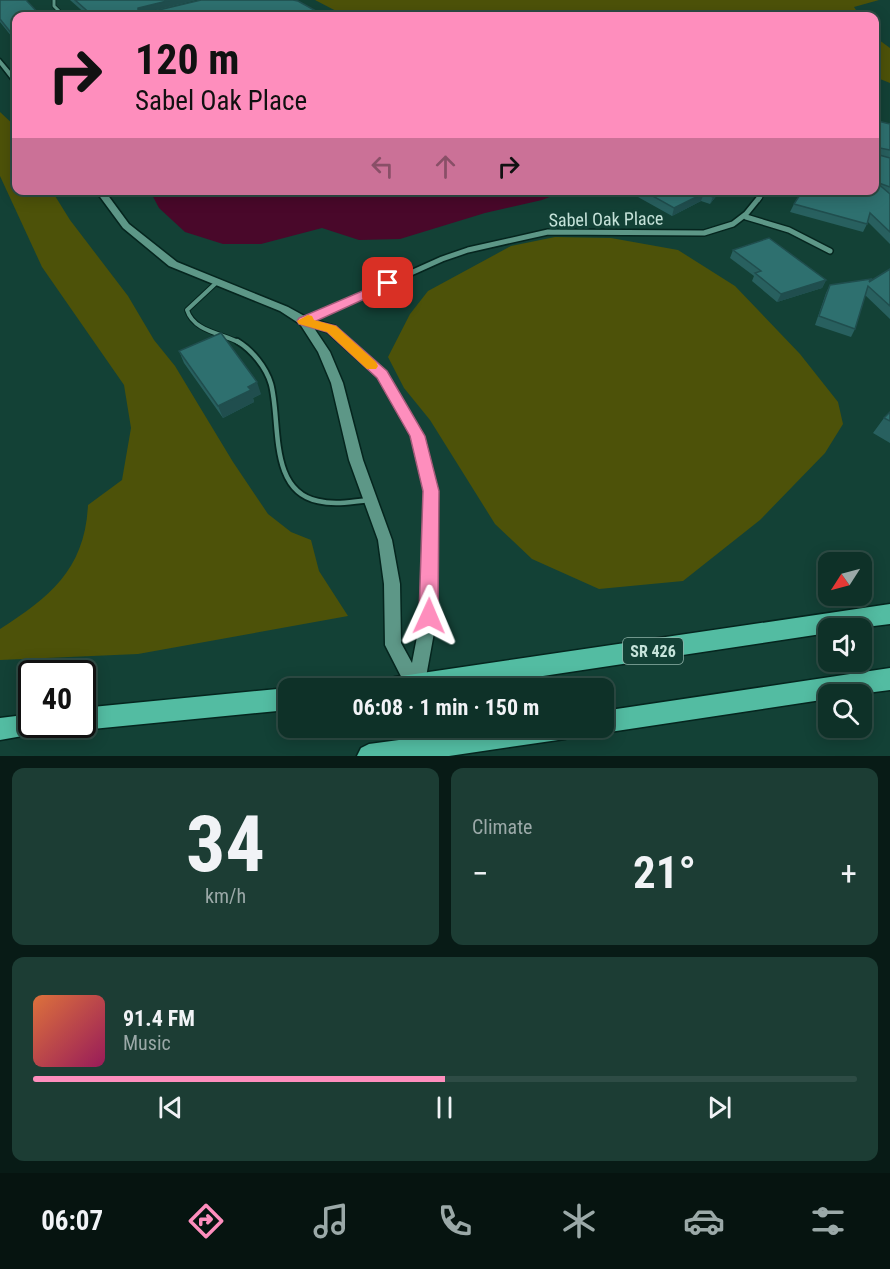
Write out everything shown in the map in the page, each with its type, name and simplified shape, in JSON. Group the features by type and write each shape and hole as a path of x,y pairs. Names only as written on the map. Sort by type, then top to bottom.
{"main road":[{"name":"SR 426","path":"475,678 890,615"},
{"path":"614,720 890,679"},
{"path":"96,718 278,700"},
{"path":"0,729 18,727"},
{"path":"369,756 407,753 502,738"}],"street":[{"path":"0,60 12,76"},
{"path":"103,195 126,226 173,264 284,309 303,321 331,329 382,375 417,436 431,491 429,616 412,678"},
{"name":"Sabel Oak Place","path":"303,321 442,259 468,250 548,232 704,233 726,230 746,217 761,195"},
{"path":"746,217 789,230 830,251"},
{"path":"303,321 324,352 337,382 345,424 386,540 392,584 393,645 405,678"},
{"path":"407,753 409,738"}],"lane":[{"path":"216,283 187,310 188,315 200,327 238,342 250,350 263,367 272,388 282,467 291,485 300,494 313,501 334,503 371,499"}],"green space":[{"path":"315,0 879,0 854,7 857,12 338,12"},
{"path":"879,40 890,48 890,83 879,79"},
{"path":"0,112 12,123 12,195 54,195 70,220 128,296 154,340 175,366 233,462 268,514 291,532 311,540 319,571 348,616 138,654 0,660 0,629 49,593 62,579 80,547 88,505 122,480 131,428 124,385 42,267 0,176"},
{"path":"555,237 611,238 678,250 735,286 800,354 838,402 843,424 825,453 760,520 683,581 599,589 532,559 495,524 430,420 404,388 388,357 410,314 428,291 511,246"}],"shaded area":[{"path":"152,195 555,195 400,239 359,240 322,228 261,244 223,244 185,232 159,208"}],"building":[{"path":"0,0 26,0 37,12 12,12 12,34 0,19"},
{"path":"75,0 171,0 138,8 138,12 88,12"},
{"path":"201,0 298,1 318,12 150,12"},
{"path":"879,121 890,124 890,150 879,148"},
{"path":"879,155 890,158 890,187 879,183"},
{"path":"879,185 890,194 890,232 870,213 867,224 794,204 800,195 879,195"},
{"path":"651,195 700,195 674,208"},
{"path":"769,238 826,280 781,294 755,273 761,271 733,250"},
{"path":"890,269 890,306 868,286 855,329 819,316 830,285 871,279 869,282"},
{"path":"221,333 257,382 248,387 251,390 218,406 179,351"},
{"path":"890,412 890,421 884,418"}],"slow traffic":[{"path":"308,319 303,321 331,329 372,366"}],"route":[{"path":"388,283 303,321 331,329 382,375 417,436 431,491 429,616"}]}
